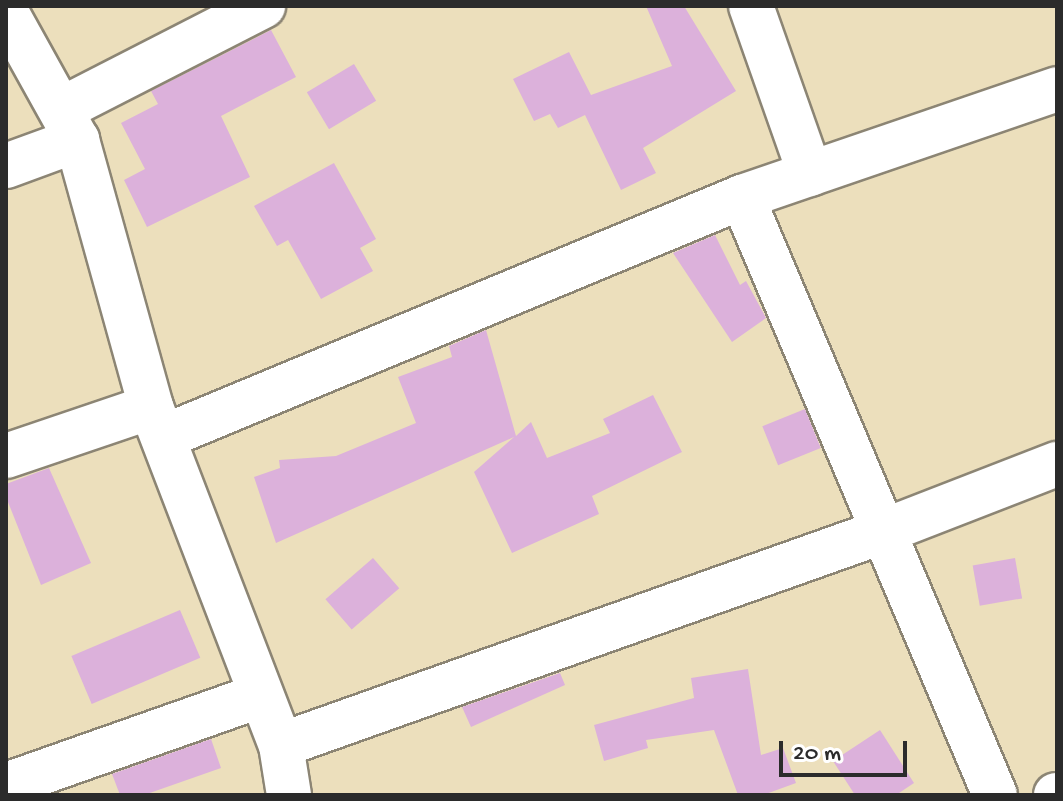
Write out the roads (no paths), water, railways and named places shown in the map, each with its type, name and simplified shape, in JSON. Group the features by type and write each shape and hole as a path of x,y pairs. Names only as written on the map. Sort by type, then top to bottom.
{"street":[{"path":"6,166 263,6"},
{"path":"751,6 810,174"},
{"path":"6,12 70,124 159,422 259,696 281,745 289,795"},
{"path":"6,456 159,422 742,197 1057,89"},
{"path":"742,197 995,795"},
{"path":"281,745 884,531 1057,464"},
{"path":"6,785 259,696"}]}
